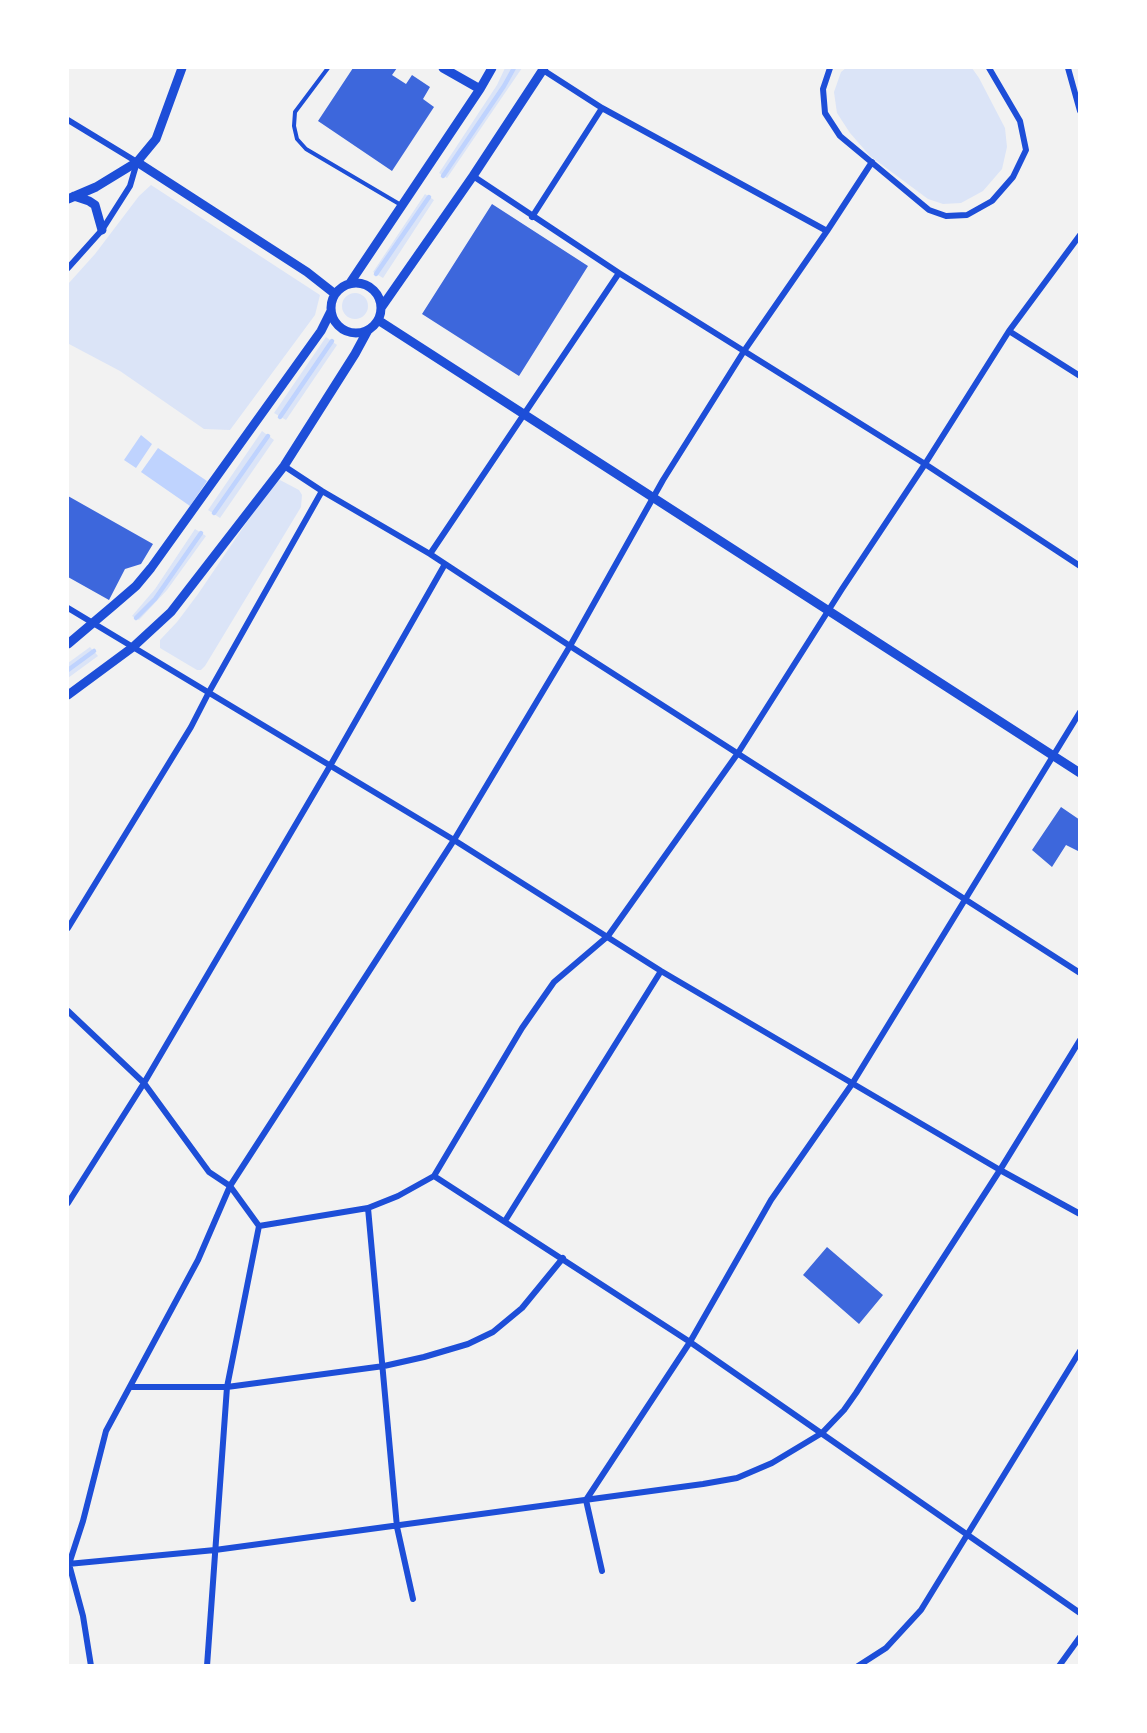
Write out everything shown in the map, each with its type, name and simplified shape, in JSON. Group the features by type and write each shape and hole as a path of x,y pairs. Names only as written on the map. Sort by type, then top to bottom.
{"street":[{"path":"71,197 96,187 137,162 156,139 182,68"},
{"path":"443,68 480,89"},
{"path":"350,283 492,68"},
{"path":"830,68 823,89 825,113 840,136 929,210 946,216 967,215 992,201 1013,177 1026,150 1020,121 989,68"},
{"path":"1068,68 1080,111"},
{"path":"68,695 133,647 171,612 284,466 356,354 368,330 378,320 381,308 544,69 602,108 827,231"},
{"path":"532,217 602,108"},
{"path":"68,120 307,272 335,294"},
{"path":"68,268 102,230 130,186 137,162"},
{"path":"92,1665 83,1616 68,1564 83,1521 106,1431 198,1260 230,1186 454,840 570,646 652,498 744,351 872,162"},
{"path":"473,176 619,273 925,464 1080,566"},
{"path":"71,197 89,201 95,205 102,230"},
{"path":"259,1226 368,1208 398,1196 434,1176 522,1028 554,982 608,936 738,753 1009,331 1080,236"},
{"path":"430,554 619,273"},
{"path":"68,644 136,586 151,568 321,331 331,311 335,294 344,285 350,283 365,284 380,300 381,308"},
{"path":"331,311 333,319 345,330 360,332 368,330"},
{"path":"378,320 1080,773"},
{"path":"1009,331 1080,376"},
{"path":"284,466 430,554 1080,973"},
{"path":"68,928 191,727 322,491"},
{"path":"68,1203 144,1083 330,766 445,564"},
{"path":"68,608 454,840 661,970 852,1084 1080,1214"},
{"path":"602,1571 586,1500 690,1342 771,1200 852,1084 1080,712"},
{"path":"505,1221 661,970"},
{"path":"68,1011 144,1083 209,1172 230,1186 259,1226 227,1387 207,1665"},
{"path":"68,1564 215,1550 586,1500 737,1478 772,1463 822,1433 844,1410 1000,1170 1080,1040"},
{"path":"434,1176 690,1342 1080,1613"},
{"path":"368,1208 397,1527 413,1599"},
{"path":"130,1387 227,1387 384,1366 468,1344 493,1332 522,1308 563,1258"},
{"path":"858,1665 886,1648 921,1610 1080,1351"},
{"path":"1059,1665 1080,1637"}],"lane":[{"path":"328,68 296,112 294,126 297,139 306,149 402,205"}],"shaded area":[{"path":"505,68 522,68 447,178 439,173 497,85"},
{"path":"846,68 972,68 1005,128 1007,147 1002,169 983,191 961,203 943,204 928,199 870,156 850,133 837,113 834,92 841,72"},
{"path":"151,185 320,295 315,315 230,430 204,429 120,371 69,344 68,346 68,284 95,254 139,196"},
{"path":"425,194 434,200 383,278 373,272"},
{"path":"355,293 364,297 368,306 364,315 355,319 346,315 342,306 346,297"},
{"path":"326,337 337,345 286,420 274,413"},
{"path":"262,431 274,440 220,518 208,510"},
{"path":"280,480 299,490 302,495 301,507 205,666 197,670 160,648 160,640 198,594 272,485"},
{"path":"195,529 206,536 167,590 139,620 132,616 155,589"},
{"path":"90,647 98,656 68,678 68,663"}],"water":[{"path":"141,435 152,444 136,468 124,460"},
{"path":"158,448 207,481 190,506 141,472"}],"building":[{"path":"353,68 397,68 392,75 406,84 412,75 430,87 423,99 434,107 392,171 318,121"},
{"path":"492,204 588,266 519,376 422,314"},
{"path":"68,496 153,544 141,564 125,569 109,600 68,577"},
{"path":"1061,807 1080,820 1080,852 1066,845 1052,867 1032,850"},
{"path":"827,1247 883,1295 859,1324 803,1275"}],"waterway":[{"path":"443,176 514,68"},
{"path":"376,274 429,197"},
{"path":"280,417 332,341"},
{"path":"214,513 268,436"},
{"path":"136,618 155,599 201,533"},
{"path":"68,670 94,651"}]}
